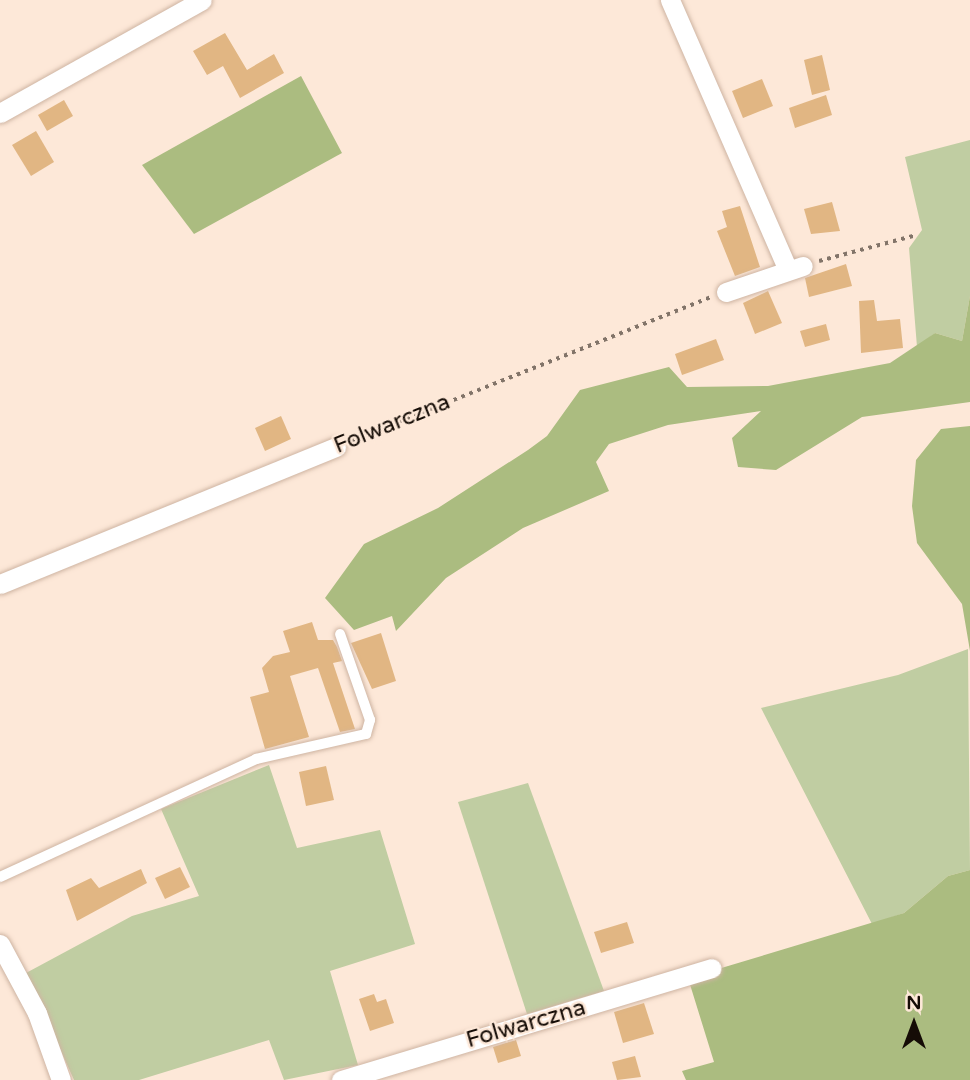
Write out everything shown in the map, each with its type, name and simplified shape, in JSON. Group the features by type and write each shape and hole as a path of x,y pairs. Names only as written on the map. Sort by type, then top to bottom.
{"street":[{"path":"0,113 202,0"},
{"path":"670,0 795,268 726,292"},
{"name":"Folwarczna","path":"0,584 336,447"},
{"path":"0,944 37,1013 61,1080"},
{"name":"Folwarczna","path":"341,1080 711,968"}],"lane":[{"path":"0,877 256,759 366,734 370,720 340,634"}],"path":[{"path":"795,268 917,235"},
{"name":"Folwarczna","path":"336,447 726,292"}],"green space":[{"path":"301,76 342,153 194,234 142,165"},
{"path":"970,140 970,296 962,341 935,333 917,347 909,248 922,230 905,157"},
{"path":"970,296 970,402 862,417 776,470 738,467 732,438 761,411 668,425 609,444 596,462 609,491 523,528 446,578 396,631 392,616 354,630 325,598 364,544 438,508 528,450 547,436 580,390 669,367 687,387 768,386 890,363 935,333 962,341"},
{"path":"970,426 970,651 962,604 917,543 912,506 916,460 941,429"},
{"path":"968,649 970,870 948,876 904,913 872,924 761,708 898,675"},
{"path":"269,765 297,848 380,830 415,944 330,971 358,1065 284,1080 269,1040 139,1080 74,1080 26,973 132,916 199,896 161,809"},
{"path":"528,783 604,991 527,1014 458,802"},
{"path":"970,870 970,1080 686,1080 682,1071 714,1062 688,978 904,913 948,876"}],"building":[{"path":"225,33 247,70 274,54 284,73 240,98 223,66 207,75 193,51"},
{"path":"822,55 830,90 812,95 804,60"},
{"path":"762,79 773,106 743,118 732,91"},
{"path":"826,95 832,115 795,128 789,108"},
{"path":"64,100 73,116 47,131 38,115"},
{"path":"36,131 54,162 31,176 12,145"},
{"path":"832,202 840,231 811,234 804,209"},
{"path":"740,206 760,267 735,276 717,231 727,227 722,211"},
{"path":"846,264 852,286 809,297 805,278"},
{"path":"768,291 782,323 755,334 743,303"},
{"path":"874,300 877,321 900,319 903,348 861,353 859,301"},
{"path":"826,324 830,340 805,347 800,331"},
{"path":"716,339 724,360 682,375 675,354"},
{"path":"281,416 291,439 265,451 255,428"},
{"path":"312,622 318,640 333,640 337,647 342,661 333,663 355,729 340,732 318,668 290,676 309,737 265,749 250,697 269,692 262,668 273,656 290,652 283,631"},
{"path":"381,633 396,681 372,689 351,643"},
{"path":"326,766 334,800 306,806 299,772"},
{"path":"180,867 190,887 165,899 155,878"},
{"path":"141,869 147,883 77,921 66,890 91,878 99,888"},
{"path":"627,922 634,943 601,953 594,932"},
{"path":"374,994 377,1002 386,999 394,1023 370,1031 359,999"},
{"path":"644,1003 654,1034 623,1043 614,1012"},
{"path":"516,1040 521,1056 498,1063 493,1047"},
{"path":"635,1056 641,1077 617,1080 612,1062"}]}
